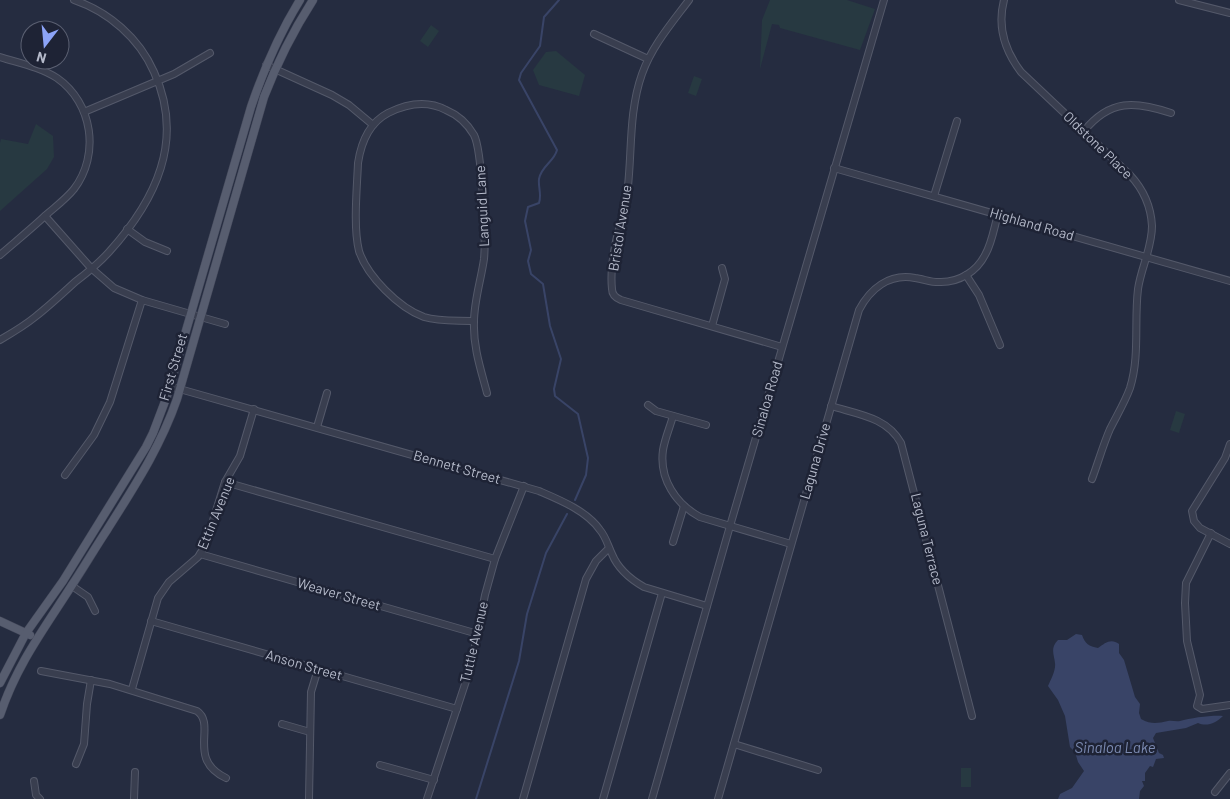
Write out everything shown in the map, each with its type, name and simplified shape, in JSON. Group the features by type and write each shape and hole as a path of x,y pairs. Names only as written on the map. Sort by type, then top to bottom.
{"main road":[{"name":"First Street","path":"0,683 26,633 63,582 146,447 159,418 251,107 266,65 282,30 300,0"},
{"name":"First Street","path":"0,715 22,662 72,586 155,452 169,423 256,123 275,69 313,0"},
{"path":"0,621 36,639"}],"street":[{"path":"0,340 34,318 109,253 152,194 164,157 166,119 163,100 157,80 144,55 126,33 106,15 74,0"},
{"name":"Bristol Avenue","path":"689,0 660,38 648,59 636,94 624,215 615,246 612,291 621,300 782,347"},
{"name":"Sinaloa Road","path":"652,799 884,0"},
{"name":"Oldstone Place","path":"1004,0 1001,13 1002,31 1006,48 1013,61 1022,72 1130,175 1144,194 1150,209 1151,242 1138,289 1136,356 1133,377 1125,400 1109,431 1092,479"},
{"path":"1180,0 1230,13"},
{"path":"594,34 648,59"},
{"path":"84,112 181,71 210,53"},
{"path":"0,57 38,69 58,79 76,97 84,112 89,127 90,140 90,154 86,167 73,190 0,256"},
{"path":"266,65 332,95 373,125 362,143 358,163 356,234 364,264 378,282 414,312 436,319 474,321"},
{"name":"Languid Lane","path":"373,125 384,115 397,108 411,104 427,104 441,107 455,114 466,123 473,134 478,152 485,244 474,321 476,349 487,393"},
{"path":"1084,131 1100,114 1121,105 1144,105 1171,113"},
{"path":"934,196 957,120"},
{"name":"Highland Road","path":"834,168 1230,281"},
{"name":"Laguna Drive","path":"718,799 859,310 872,290 884,282 899,277 913,277 941,282 954,280 966,275 978,266 985,256 998,214"},
{"path":"45,216 91,268 114,288 142,300 225,324"},
{"path":"127,230 145,242 167,251"},
{"path":"712,326 725,279 722,268"},
{"path":"966,275 982,302 1000,344"},
{"path":"65,475 94,435 110,402 142,300"},
{"name":"Bennett Street","path":"169,386 524,486 551,496 585,515 600,530 618,565 629,578 644,587 708,606"},
{"path":"317,427 327,393"},
{"path":"648,405 656,411 706,425"},
{"name":"Laguna Terrace","path":"831,406 881,421 893,430 902,443 972,716"},
{"name":"Ettin Avenue","path":"132,689 158,598 176,574 200,554 209,537 225,482 240,456 254,410"},
{"path":"673,416 664,449 663,468 670,489 684,506 700,517 792,544"},
{"path":"1230,444 1225,458 1192,512 1196,525 1230,544"},
{"path":"225,482 495,560"},
{"name":"Tuttle Avenue","path":"428,799 471,666 485,595 495,560 524,486"},
{"path":"673,542 684,506"},
{"path":"1210,533 1186,583 1185,603 1188,641 1200,695 1197,706 1202,709 1230,705"},
{"path":"523,799 586,579 596,561 609,548"},
{"name":"Weaver Street","path":"200,554 478,634"},
{"path":"72,586 88,597 95,611"},
{"path":"603,799 662,593"},
{"name":"Anson Street","path":"151,621 457,709"},
{"path":"309,799 311,692 318,669"},
{"path":"41,671 132,689 201,713 204,721 203,747 206,758 213,770 226,778"},
{"path":"76,764 84,744 91,680"},
{"path":"282,724 310,732"},
{"path":"734,744 818,770"},
{"path":"380,765 434,780"},
{"path":"134,772 134,799"},
{"path":"1215,792 1230,773"},
{"path":"34,781 36,796 40,799"}],"shaded area":[{"path":"770,0 847,0 875,9 860,50 780,28 779,25 772,24 760,69 762,20"},
{"path":"431,25 439,31 428,47 420,41"},
{"path":"556,51 585,75 579,96 539,85 533,70 546,52"},
{"path":"694,76 702,79 696,96 688,93"},
{"path":"36,124 53,136 54,157 47,169 0,211 1,139 28,144"},
{"path":"1176,411 1185,414 1179,433 1170,430"},
{"path":"961,768 971,768 971,787 961,787"}],"water":[{"name":"Sinaloa Lake","path":"1076,634 1082,635 1084,641 1098,648 1111,641 1119,644 1119,653 1124,660 1135,697 1140,704 1139,713 1141,719 1155,723 1207,716 1223,716 1211,724 1198,723 1186,728 1156,733 1153,738 1159,753 1164,758 1156,759 1153,767 1150,766 1145,773 1145,781 1142,781 1144,786 1140,791 1139,799 1058,799 1060,794 1072,788 1084,771 1078,762 1075,752 1070,747 1065,716 1058,700 1048,686 1055,669 1054,646 1058,640 1067,640"}],"waterway":[{"path":"559,0 544,17 540,46 521,73 519,80 557,150 540,175 539,203 528,207 525,221 531,250 528,261 531,274 543,284 550,326 561,359 554,389 555,396 578,414 588,458 586,475 575,500"},
{"path":"476,799 519,661 527,614 546,553 567,514"}]}
